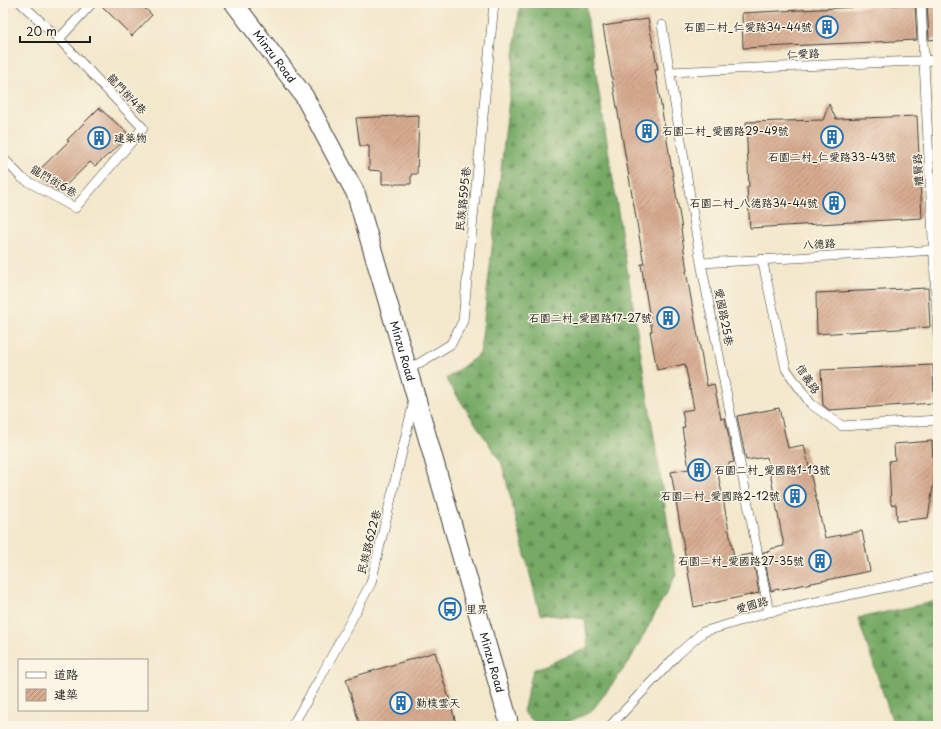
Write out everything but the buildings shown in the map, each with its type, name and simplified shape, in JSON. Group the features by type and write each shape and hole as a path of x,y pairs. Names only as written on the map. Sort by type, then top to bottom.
{"street":[{"name":"Minzu Road","path":"234,3 304,96 356,194 508,719 508,726"}],"lane":[{"name":"龍門街4巷","path":"21,3 58,39 143,128 75,208"},
{"path":"58,39 92,3"},
{"name":"民族路595巷","path":"408,370 451,344 464,321 494,3"},
{"name":"禮賢路","path":"922,3 924,61 936,250 938,336"},
{"name":"愛國路25巷","path":"662,25 701,263 769,612"},
{"name":"仁愛路","path":"670,72 938,60"},
{"name":"龍門街6巷","path":"3,158 22,178 75,208"},
{"name":"八德路","path":"701,263 936,250"},
{"name":"信義路","path":"762,259 786,369 811,404 842,426 938,420"},
{"name":"民族路622巷","path":"292,726 319,680 371,583 415,394"},
{"name":"愛國路","path":"610,726 678,654 703,632 769,612 938,576"}],"green space":[{"path":"520,3 586,3 589,30 676,575 629,662 591,712 558,726 539,726 523,712 533,670 588,648 585,619 540,614 502,464 446,379 480,354"},
{"path":"938,601 938,726 894,726 858,618"}],"place":[{"name":"石園二村_仁愛路34-44號","path":"827,27"},
{"name":"石園二村_愛國路29-49號","path":"647,131"},
{"name":"石園二村_仁愛路33-43號","path":"832,137"},
{"name":"建築物","path":"99,138"},
{"name":"石園二村_八德路34-44號","path":"834,203"},
{"name":"石園二村_愛國路17-27號","path":"668,318"},
{"name":"石園二村_愛國路1-13號","path":"699,470"},
{"name":"石園二村_愛國路2-12號","path":"795,496"},
{"name":"石園二村_愛國路27-35號","path":"820,561"},
{"name":"里界","path":"450,609"},
{"name":"勤樸雲天","path":"401,703"}]}
